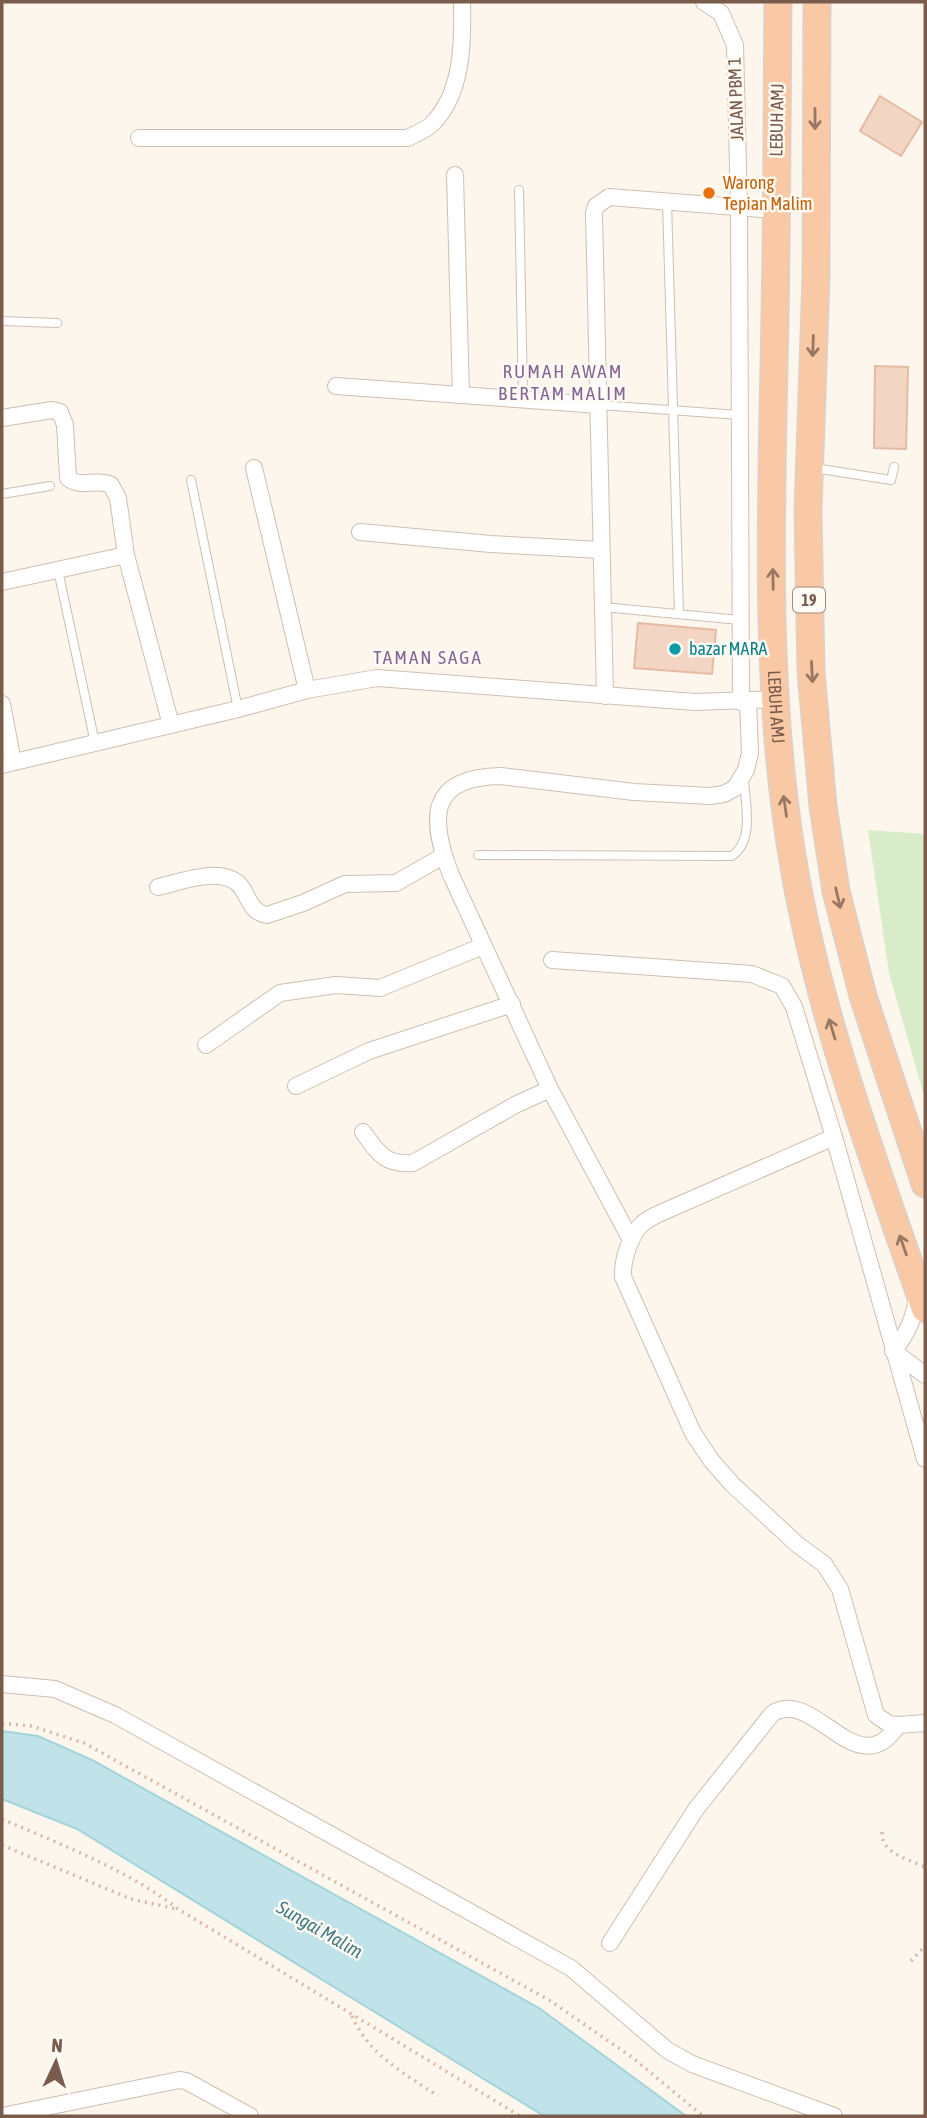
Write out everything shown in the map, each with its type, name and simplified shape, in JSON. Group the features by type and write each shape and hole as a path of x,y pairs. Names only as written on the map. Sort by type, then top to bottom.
{"highway":[{"path":"761,2 776,146"},
{"name":"LEBUH AMJ","path":"778,2 771,481 775,699 787,823 815,967 863,1132 921,1297"},
{"name":"LEBUH AMJ","path":"817,2 816,277 808,511 811,673 824,806 836,891 867,1008 925,1184"},
{"path":"815,82 822,2"}],"street":[{"path":"139,138 408,138 431,124 448,99 458,74 463,39 462,2"},
{"name":"JALAN PBM 1","path":"704,2 722,13 735,45 739,207 740,620 744,702 750,753 744,775"},
{"path":"455,174 461,395"},
{"path":"605,696 594,213 596,205 609,197 775,210"},
{"path":"336,386 599,405"},
{"path":"2,418 52,410 60,412 65,425 68,478 79,484 99,481 111,485 118,498 126,555 171,725"},
{"path":"254,468 307,690"},
{"path":"360,532 491,544 601,550"},
{"path":"2,582 126,555"},
{"path":"2,704 8,763 307,690 377,678 695,702 775,699"},
{"path":"631,1240 550,1089 443,856 439,807 447,791 461,781 470,779 501,776 634,792 710,796 724,794 735,788 744,775"},
{"path":"158,887 204,877 224,877 238,883 253,909 267,915 303,904 345,884 396,883 443,856"},
{"path":"206,1045 280,993 336,985 380,988 483,946"},
{"path":"552,960 752,974 782,986 794,1007 834,1137 925,1459"},
{"path":"296,1086 369,1051 512,1004"},
{"path":"363,1132 388,1161 397,1164 413,1163 515,1105 550,1089"},
{"path":"834,1137 641,1225 631,1240 622,1269 623,1277 693,1433 711,1461 732,1485 798,1545 824,1564 840,1589 876,1715 889,1724 925,1723"},
{"path":"894,1351 906,1334 921,1297"},
{"path":"894,1351 925,1375"},
{"path":"2,1684 55,1689 115,1714 571,1968 667,2050 692,2064 834,2116"},
{"path":"610,1943 696,1808 772,1714 779,1709 796,1709 860,1745 873,1746 882,1743 898,1725"},
{"path":"2,2116 48,2110 179,2080 186,2081 250,2116"}],"lane":[{"path":"519,190 523,399"},
{"path":"667,202 679,614"},
{"path":"2,321 57,323"},
{"path":"599,405 740,415"},
{"path":"809,467 891,480 894,467"},
{"path":"191,480 238,709"},
{"path":"2,494 50,486"},
{"path":"58,570 95,743"},
{"path":"603,607 740,620"},
{"path":"478,855 732,856 741,850 745,840 744,775"}],"path":[{"path":"2,1723 31,1726 84,1743 549,2000 633,2058 703,2116"},
{"path":"2,1819 76,1851 151,1889 178,1909 520,2116"},
{"path":"882,1832 882,1840 888,1850 925,1867"},
{"path":"2,1845 131,1899 178,1909"},
{"path":"911,1961 925,1946"},
{"path":"351,2015 359,2033 388,2063 438,2096"}],"green space":[{"path":"868,830 925,834 925,1099 889,973"}],"water":[{"name":"Sungai Malim","path":"2,1731 38,1736 92,1760 539,2008 686,2116 544,2116 77,1829 2,1799"}],"building":[{"path":"880,96 922,122 901,156 860,131"},
{"path":"875,366 908,367 906,449 874,448"},
{"name":"bazar MARA","path":"638,623 716,630 712,674 634,668"}],"place":[{"name":"Warong Tepian Malim","path":"709,193"},
{"name":"bazar MARA","path":"675,649"}],"district":[{"name":"RUMAH AWAM BERTAM MALIM","path":"563,382"},
{"name":"TAMAN SAGA","path":"428,657"}]}
